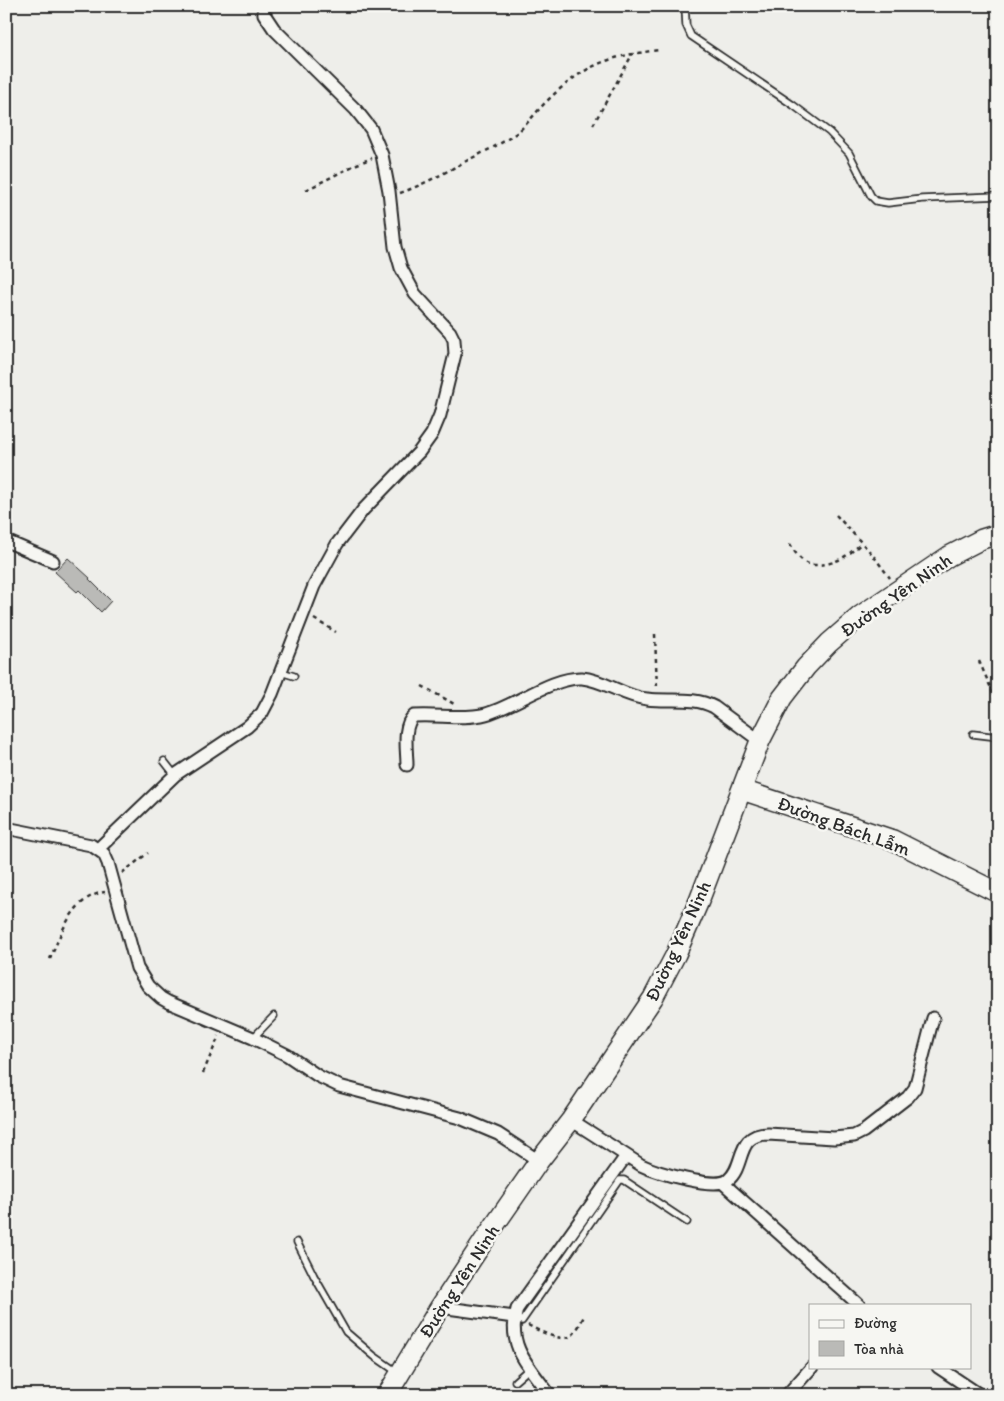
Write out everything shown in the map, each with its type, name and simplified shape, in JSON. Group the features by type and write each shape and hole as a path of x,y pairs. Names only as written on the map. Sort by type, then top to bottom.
{"main road":[{"name":"Đường Yên Ninh","path":"387,1395 440,1307 485,1239 539,1161 571,1120 653,998 672,962 699,901 760,741 782,698 806,667 860,616 949,556 982,539 998,534"},
{"name":"Đường Bách Lẫm","path":"742,790 893,840 998,892"}],"street":[{"path":"98,849 175,775 255,720 268,704 314,586 327,560 363,510 419,452 432,434 440,415 455,354 454,340 450,332 415,294 401,268 395,247 382,155 376,138 364,118 274,29 264,14 263,6"},
{"path":"6,542 54,561"},
{"path":"407,765 407,728 408,721 412,717 483,715 561,682 574,679 595,681 635,697 657,701 694,700 706,702 760,741"},
{"path":"6,828 86,843 98,849 106,858 137,968 148,986 168,1002 253,1038 287,1055 318,1076 339,1086 460,1118 498,1134 539,1161"},
{"path":"723,1183 733,1174 746,1144 759,1135 842,1138 854,1136 908,1097 915,1088 933,1018"},
{"path":"571,1120 641,1166 661,1174 723,1183 858,1304"},
{"path":"550,1395 522,1356 514,1339 520,1303 626,1156"},
{"path":"440,1307 518,1319"},
{"path":"787,1395 811,1368"},
{"path":"940,1368 980,1395"}],"lane":[{"path":"685,6 686,25 691,36 793,105 829,132 849,153 871,196 876,201 888,204 922,199 998,196"},
{"path":"281,672 294,676"},
{"path":"973,734 998,737"},
{"path":"164,761 175,775"},
{"path":"253,1038 274,1016"},
{"path":"518,1319 620,1180 624,1180 688,1222"},
{"path":"297,1242 346,1332 374,1356 400,1374"},
{"path":"515,1381 530,1368"}],"path":[{"path":"389,197 418,187 518,132 544,104 577,74 600,62 633,53 660,50"},
{"path":"593,125 633,53"},
{"path":"306,190 356,164 382,155"},
{"path":"836,515 862,543 899,590"},
{"path":"790,544 801,560 806,563 829,565 838,561 862,543"},
{"path":"304,612 336,632"},
{"path":"655,634 657,701"},
{"path":"980,661 994,695 998,715"},
{"path":"422,686 443,699 483,715"},
{"path":"50,959 72,913 82,902 114,885 148,853"},
{"path":"203,1073 224,1026"},
{"path":"518,1319 545,1333 565,1338 572,1336 585,1315"}],"building":[{"path":"68,558 111,601 101,612 79,590 77,592 55,572"}]}
